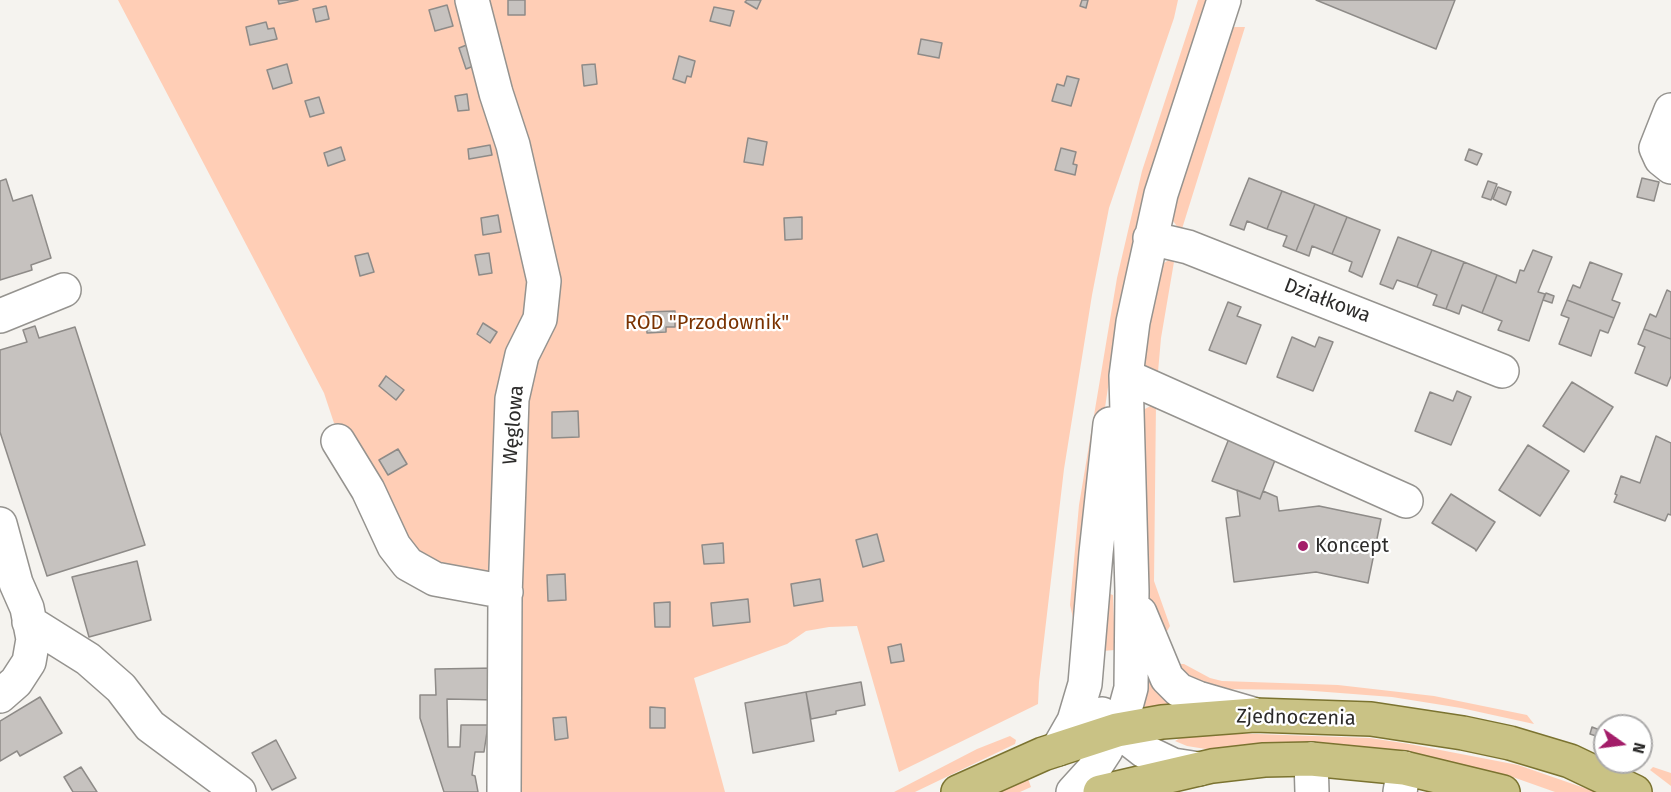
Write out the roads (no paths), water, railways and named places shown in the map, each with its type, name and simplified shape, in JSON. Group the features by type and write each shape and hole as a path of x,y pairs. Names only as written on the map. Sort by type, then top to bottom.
{"main road":[{"name":"Zjednoczenia","path":"958,792 1058,749 1117,730 1162,722 1254,715 1371,719 1463,733 1509,743 1570,761 1635,792"},
{"name":"Zjednoczenia","path":"1100,792 1199,769 1264,760 1311,759 1402,780 1503,792"}],"street":[{"name":"Węglowa","path":"472,0 496,93 513,145 544,281 540,319 522,355 512,399 506,592 504,792"},
{"path":"1073,792 1093,770 1106,750 1117,730 1131,688 1132,591 1126,376 1133,322 1150,238 1178,138 1224,0"},
{"path":"1671,110 1656,148 1661,159 1671,167"},
{"name":"Działkowa","path":"1150,238 1188,247 1502,370"},
{"path":"0,315 64,290"},
{"path":"1126,376 1406,501"},
{"path":"1058,749 1074,721 1085,684 1096,553 1111,423 1126,376"},
{"path":"338,441 368,490 394,546 408,564 435,579 506,592"},
{"path":"0,524 16,583 27,608 33,639 29,662 16,682 0,696"},
{"path":"1132,591 1167,678 1179,690 1254,715"},
{"path":"29,622 88,659 122,688 150,726 239,792"},
{"path":"1085,684 1093,702 1117,730 1144,751 1173,765 1199,769"},
{"path":"1311,759 1312,792"}],"place":[{"name":"Koncept","path":"1303,546"}],"park label":[{"name":"ROD \"Przodownik\"","path":"707,323"}]}
